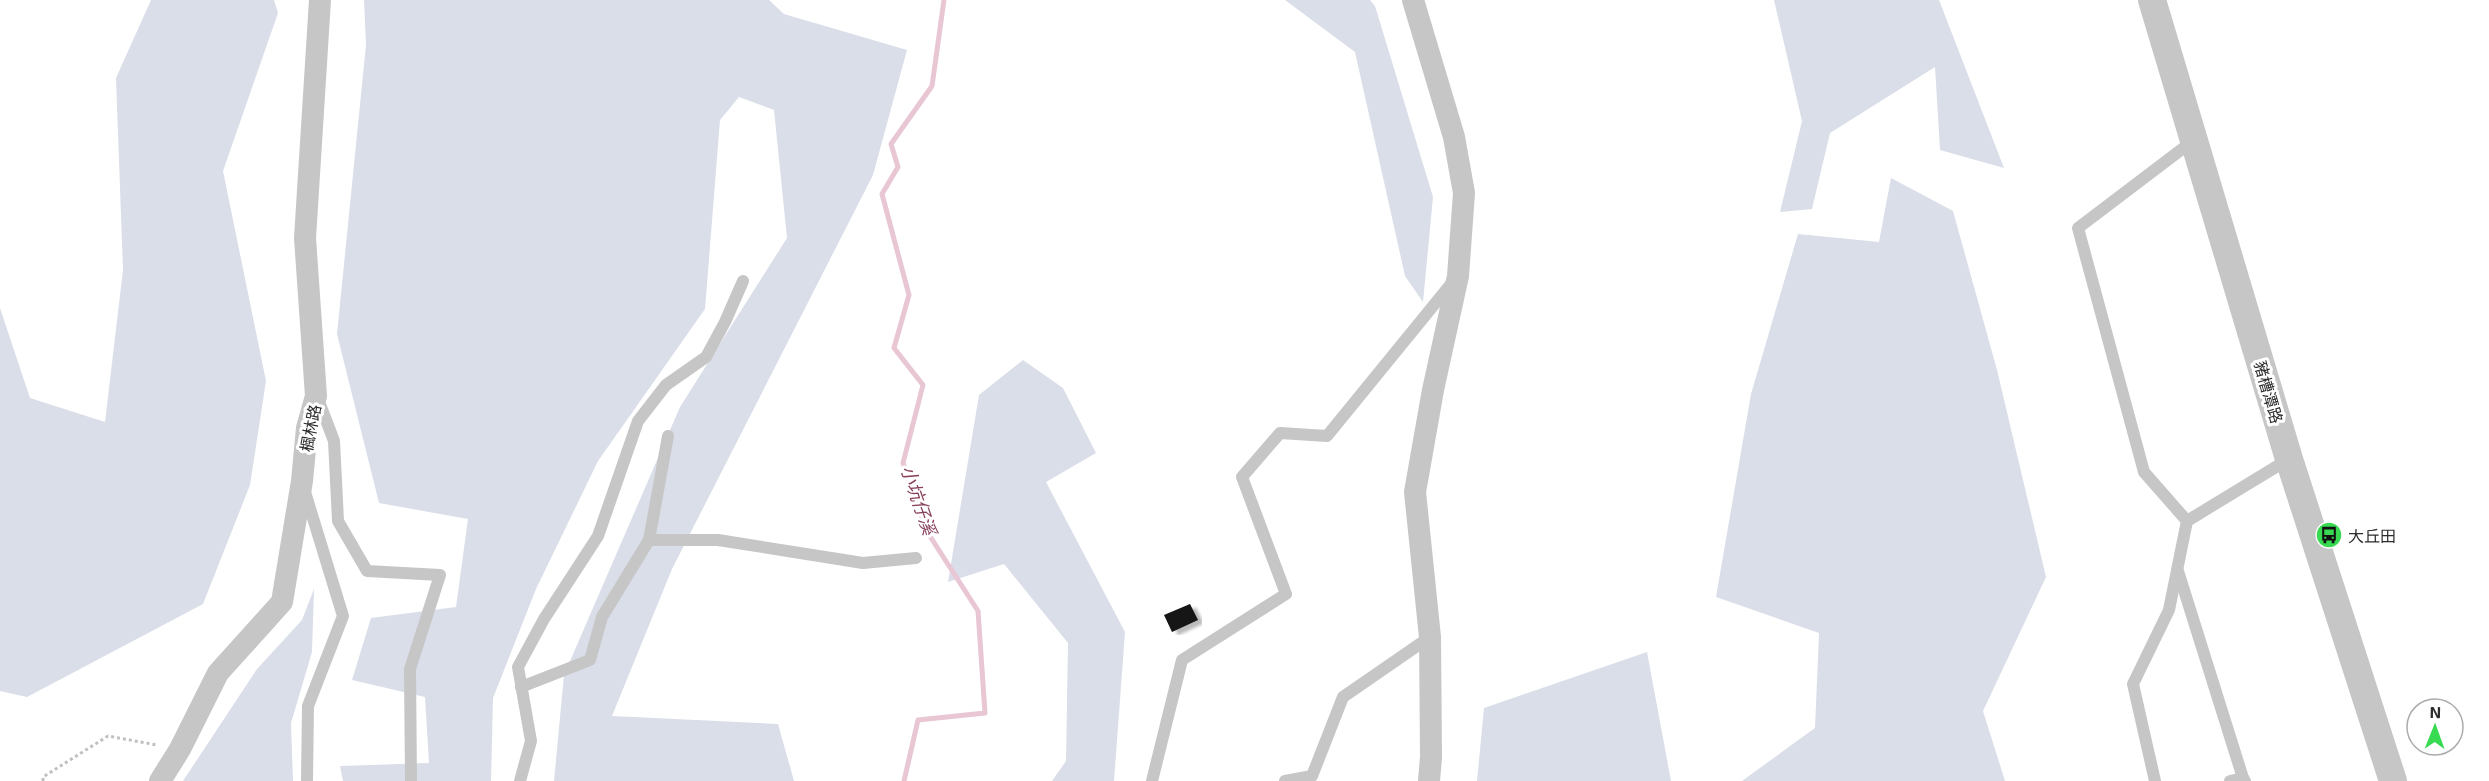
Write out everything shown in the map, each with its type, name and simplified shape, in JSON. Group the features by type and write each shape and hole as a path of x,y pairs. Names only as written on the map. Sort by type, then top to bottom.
{"street":[{"name":"楓林路","path":"160,781 180,749 218,674 282,602 302,481 307,428 316,396 305,238 320,0"},
{"path":"1413,0 1454,137 1464,193 1458,276 1433,390 1415,492 1430,637 1431,757 1429,781"},
{"name":"豬槽潭路","path":"2152,0 2289,459 2393,781"}],"lane":[{"path":"2187,521 2144,472 2078,228 2195,140"},
{"path":"1152,781 1182,660 1286,594 1242,477 1280,433 1327,436 1458,276"},
{"path":"520,781 531,741 518,667 544,619 598,536 638,421 666,386 706,357 743,281"},
{"path":"316,396 334,441 338,521 367,572 440,575 411,669 411,781"},
{"path":"521,687 590,660 602,616 649,540 668,436"},
{"path":"2155,781 2133,684 2169,610 2187,521 2289,459"},
{"path":"302,481 343,616 308,706 307,781"},
{"path":"649,540 717,540 863,563 916,558"},
{"path":"2177,569 2239,780"},
{"path":"1285,781 1312,776 1343,697 1430,637"}],"path":[{"path":"43,781 43,777 108,736 180,749"}],"shaded area":[{"path":"151,0 274,0 278,13 223,171 266,381 250,485 203,604 27,697 0,691 0,308 30,398 105,422 123,270 116,78"},
{"path":"364,0 769,0 784,14 907,50 873,175 672,569 612,716 778,724 794,781 554,781 564,675 680,407 787,238 774,110 739,97 720,120 705,309 598,461 536,589 493,698 491,781 343,781 340,766 429,763 425,697 352,680 371,618 456,607 468,519 379,503 337,334 366,45"},
{"path":"1285,0 1370,0 1375,6 1433,197 1423,302 1405,276 1355,52"},
{"path":"1774,0 1939,0 2004,168 1940,150 1935,67 1830,133 1812,209 1780,212 1802,121"},
{"path":"1891,178 1953,211 1997,370 2046,577 1983,711 2005,781 1742,781 1815,728 1819,633 1716,597 1751,394 1798,234 1879,242"},
{"path":"1023,360 1063,388 1096,453 1046,482 1125,632 1114,781 1052,781 1066,761 1068,643 1004,564 948,582 979,395"},
{"path":"314,589 312,652 291,723 293,781 183,781 257,669 302,620"},
{"path":"1647,652 1671,781 1477,781 1484,708"}],"building":[{"path":"1190,604 1198,620 1172,632 1164,615"}],"waterway":[{"name":"小坑仔溪","path":"904,781 918,720 985,713 978,611 926,530 903,463 923,385 894,348 909,295 882,194 898,167 891,144 932,86 944,0"}],"place":[{"name":"大丘田","path":"2329,535"}]}
